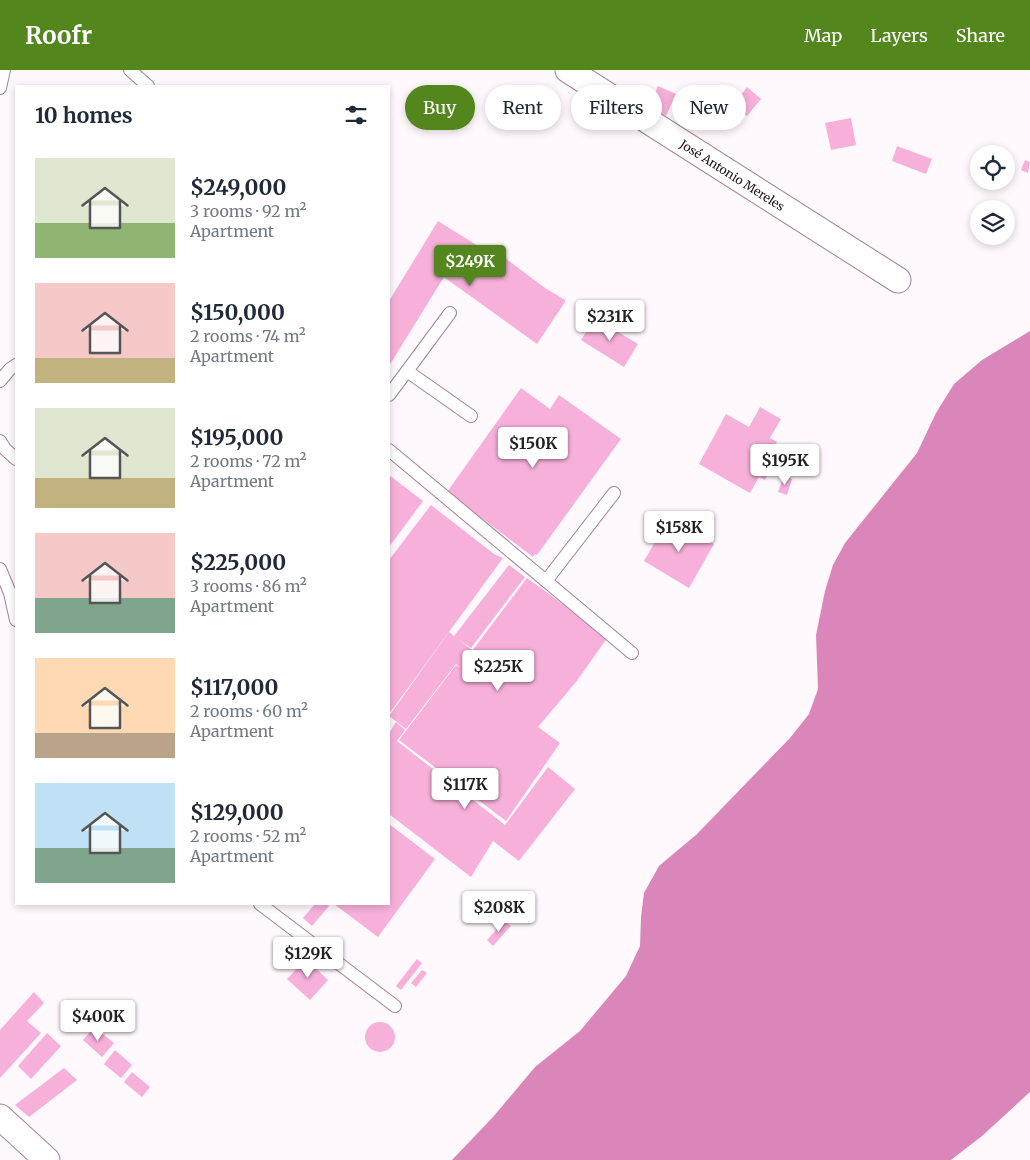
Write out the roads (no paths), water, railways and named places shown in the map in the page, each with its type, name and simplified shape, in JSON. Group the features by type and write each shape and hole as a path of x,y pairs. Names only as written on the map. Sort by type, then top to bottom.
{"street":[{"name":"José Antonio Mereles","path":"568,70 898,280"},
{"path":"0,1117 46,1160"}],"lane":[{"path":"0,88 4,70"},
{"path":"130,70 147,85"},
{"path":"390,394 450,313"},
{"path":"0,381 15,366"},
{"path":"407,371 471,416"},
{"path":"0,441 5,449 15,458"},
{"path":"390,451 632,653"},
{"path":"546,581 614,493"},
{"path":"0,569 12,596 15,614"},
{"path":"0,582 12,596"},
{"path":"261,905 395,1006"}]}
